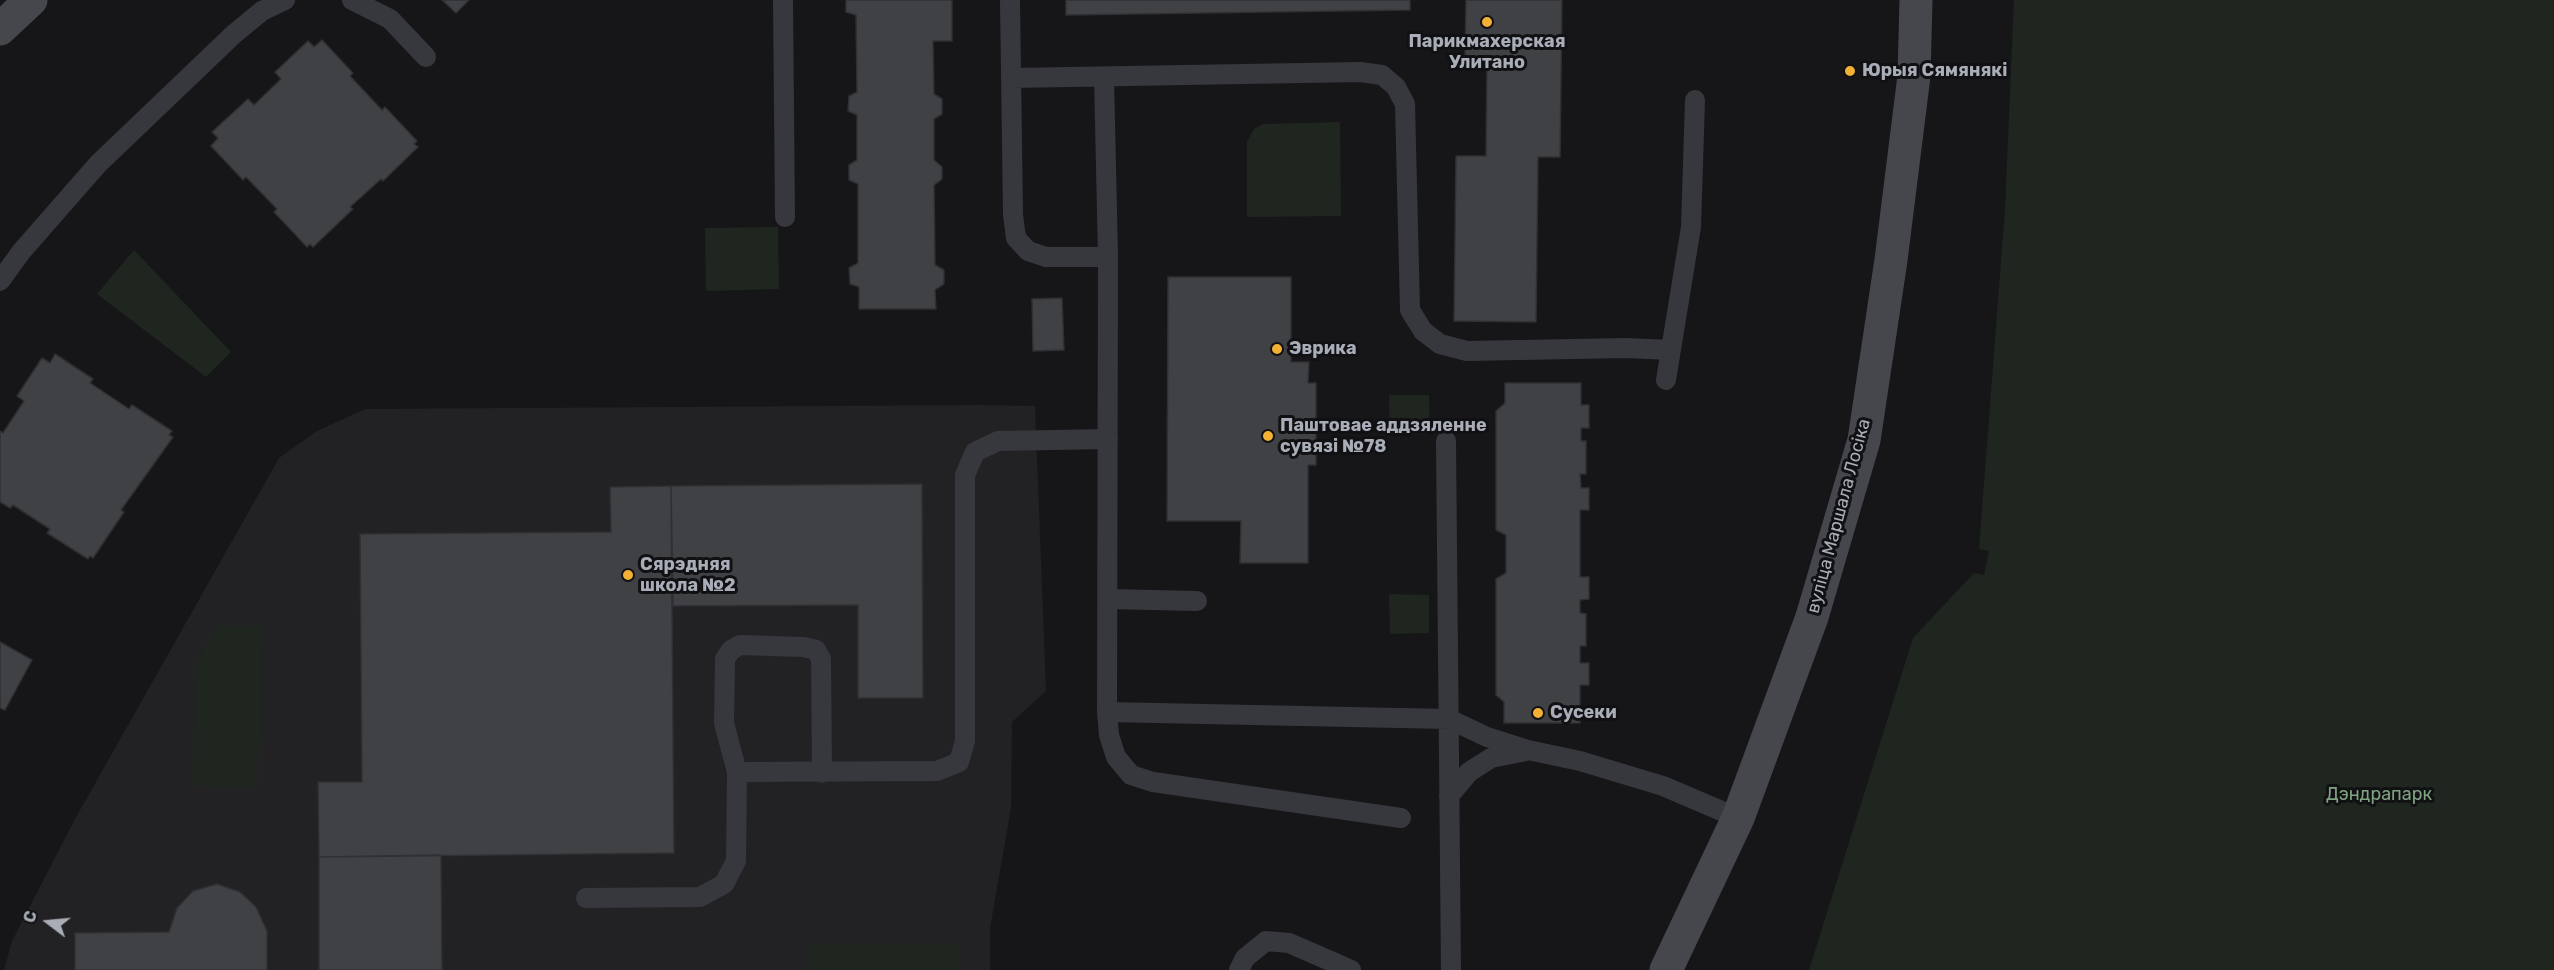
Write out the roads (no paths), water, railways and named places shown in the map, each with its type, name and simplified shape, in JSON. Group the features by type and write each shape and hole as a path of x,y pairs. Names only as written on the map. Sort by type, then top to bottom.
{"main road":[{"path":"0,29 31,0"},
{"name":"вуліца Маршала Лосіка","path":"1666,970 1738,818 1812,616 1864,440 1892,260 1910,110 1917,0"}],"lane":[{"path":"0,281 21,252 98,164 234,33 262,12 285,0"},
{"path":"352,0 390,19 426,57"},
{"path":"783,0 785,216"},
{"path":"1010,0 1012,215 1016,238 1028,251 1046,257 1108,257"},
{"path":"1011,78 1360,72 1382,75 1396,87 1405,104 1410,310 1423,331 1440,344 1467,351 1626,348 1671,350"},
{"path":"1104,77 1108,257 1107,712 1109,735 1116,757 1131,775 1153,782 1401,818"},
{"path":"1666,380 1691,227 1695,100"},
{"path":"738,772 938,771 958,762 965,741 965,475 975,452 998,441 1108,439"},
{"path":"1446,441 1451,970"},
{"path":"1108,599 1197,601"},
{"path":"586,898 700,897 724,884 736,861 738,772 724,723 725,659 730,650 740,645 804,646 816,650 821,659 822,773"},
{"path":"1107,712 1449,719 1487,737 1528,750 1580,761 1663,786 1738,818"},
{"path":"1449,796 1469,772 1491,758 1528,750"},
{"path":"1239,970 1245,958 1266,941 1289,943 1351,970"}],"place":[{"name":"Парикмахерская Улитано","path":"1487,22"},
{"name":"Юрыя Сямянякі","path":"1850,71"},
{"name":"Эврика","path":"1277,349"},
{"name":"Паштовае аддзяленне сувязі №78","path":"1268,436"},
{"name":"Сярэдняя школа №2","path":"628,575"},
{"name":"Сусеки","path":"1538,713"}],"park label":[{"name":"Дэндрапарк","path":"2379,795"}]}
